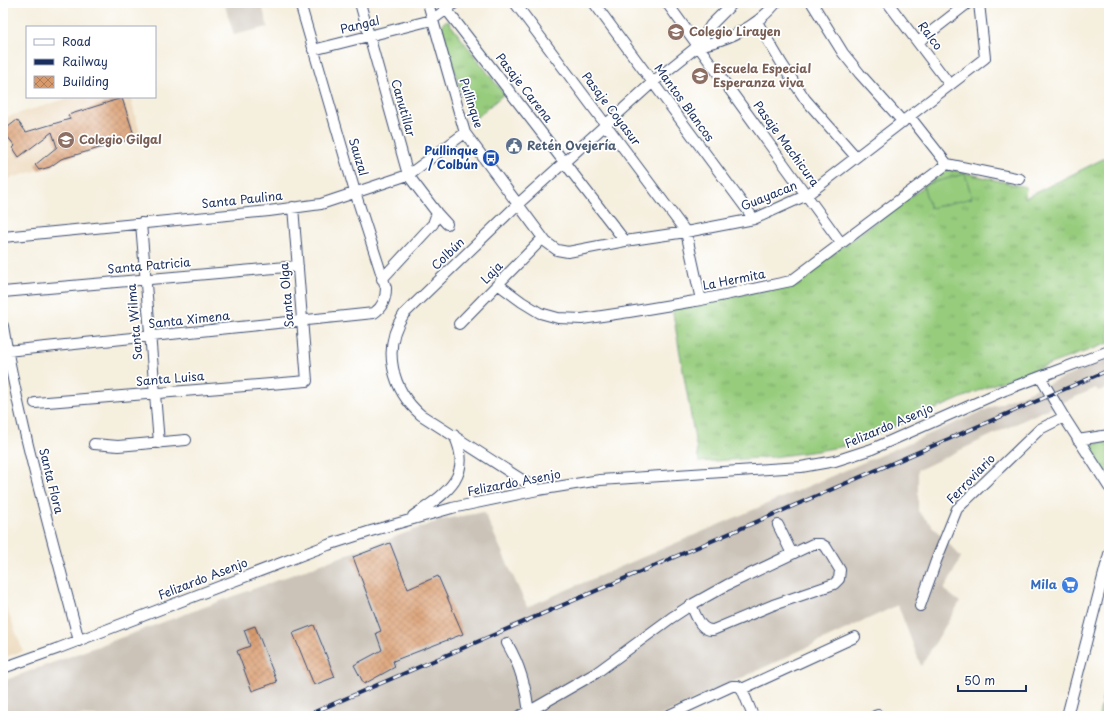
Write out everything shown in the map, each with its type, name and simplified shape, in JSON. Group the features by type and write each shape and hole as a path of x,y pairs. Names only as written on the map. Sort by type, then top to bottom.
{"street":[{"name":"Sauzal","path":"300,3 312,50 386,288 385,298 381,307 374,314"},
{"name":"Canutillar","path":"360,3 408,175 447,224"},
{"name":"Pullinque","path":"428,3 465,133 543,238"},
{"name":"Pasaje Coyasur","path":"515,3 686,232"},
{"name":"Mantos Blancos","path":"594,3 754,219"},
{"name":"Pasaje Machicura","path":"667,3 842,243"},
{"name":"Colbún","path":"538,490 421,415 412,406 403,395 399,387 393,368 392,349 397,324 404,314 518,204 653,82 698,46 711,25 733,3"},
{"name":"Colbún","path":"698,46 711,44 729,38 746,29 757,22 776,3"},
{"path":"812,3 843,53 860,74 906,119 947,164 1020,179"},
{"name":"Ralco","path":"888,3 950,85"},
{"name":"Guayacan","path":"543,238 553,248 562,252 568,252 625,240 686,232 754,219 807,195 985,58 979,3"},
{"path":"918,42 963,5"},
{"name":"Pangal","path":"312,50 432,20 450,6"},
{"name":"Pasaje Carena","path":"450,6 565,162 625,240"},
{"path":"757,22 805,99 856,157"},
{"name":"Santa Paulina","path":"3,237 321,204 408,175 465,133"},
{"name":"La Hermita","path":"499,285 540,313 558,318 590,318 700,300 791,281 947,164"},
{"name":"Santa Olga","path":"293,208 307,381"},
{"path":"382,279 433,224 437,213"},
{"name":"Santa Wilma","path":"141,223 159,443"},
{"path":"686,232 700,300"},
{"name":"Laja","path":"459,324 499,285 543,238"},
{"name":"Santa Patricia","path":"3,292 298,266"},
{"name":"Santa Ximena","path":"7,351 374,314"},
{"name":"Santa Flora","path":"3,326 7,351 31,457 79,640"},
{"name":"Felizardo Asenjo","path":"3,668 328,545 406,520 452,508 538,490 600,480 801,467 835,461 872,449 985,398 1109,351"},
{"path":"1040,377 1078,440 1109,487"},
{"name":"Santa Luisa","path":"34,403 307,381"},
{"name":"Ferroviario","path":"920,606 940,549 957,509 1040,429 1064,417"},
{"path":"406,520 441,497 454,482 459,469 460,461 458,446 454,435"},
{"path":"1078,440 1109,436"},
{"path":"94,444 118,446 186,440"},
{"path":"778,525 792,554"},
{"path":"525,715 596,673 691,605 727,585 792,554 815,544 824,545 840,570 839,579 834,584 773,605 714,630 708,630 702,626 691,605"},
{"path":"1067,716 1109,554"},
{"path":"742,689 855,637"},
{"path":"507,642 521,676 526,697 525,715"},
{"path":"667,716 732,686 738,686 742,689 753,716"}],"shaded area":[{"path":"224,3 261,3 268,27 234,35"},
{"name":"Colegio Gilgal","path":"70,98 130,98 141,137 61,159 50,167 3,180 3,118"},
{"path":"1109,359 1109,387 1098,391 1096,388 1045,410 918,470 918,511 961,557 944,590 960,602 921,666 898,605 660,716 3,716 3,681 441,520 484,512 527,607 1011,399"},
{"path":"3,599 23,651 3,658"}],"green space":[{"path":"447,20 504,94 470,123 441,25"},
{"path":"1109,156 1109,343 997,383 845,446 773,457 699,462 672,308 790,285 948,169 1026,187 1025,198"},
{"path":"965,174 972,198 930,208 923,185"},
{"path":"1109,441 1109,475 1085,446"},
{"path":"1109,666 1109,716 1099,716"}],"building":[{"path":"122,98 135,138 61,159 50,167 39,170 35,165 57,147 52,132 19,157 13,148 15,146 3,131 17,120 26,132 70,119 68,115"},
{"path":"390,543 408,589 438,576 463,634 393,661 395,667 364,684 354,665 382,650 376,633 381,631 353,557"},
{"path":"314,625 335,677 314,685 293,633"},
{"path":"255,626 277,682 252,691 237,651 250,646 244,630"}],"railway":[{"path":"305,716 1109,370"}],"place":[{"name":"Colegio Lirayen","path":"676,32"},
{"name":"Escuela Especial Esperanza viva","path":"700,76"},
{"name":"Colegio Gilgal","path":"66,140"},
{"name":"Retén Ovejería","path":"514,146"},
{"name":"Pullinque / Colbún","path":"491,158"},
{"name":"Mila","path":"1070,585"}]}
